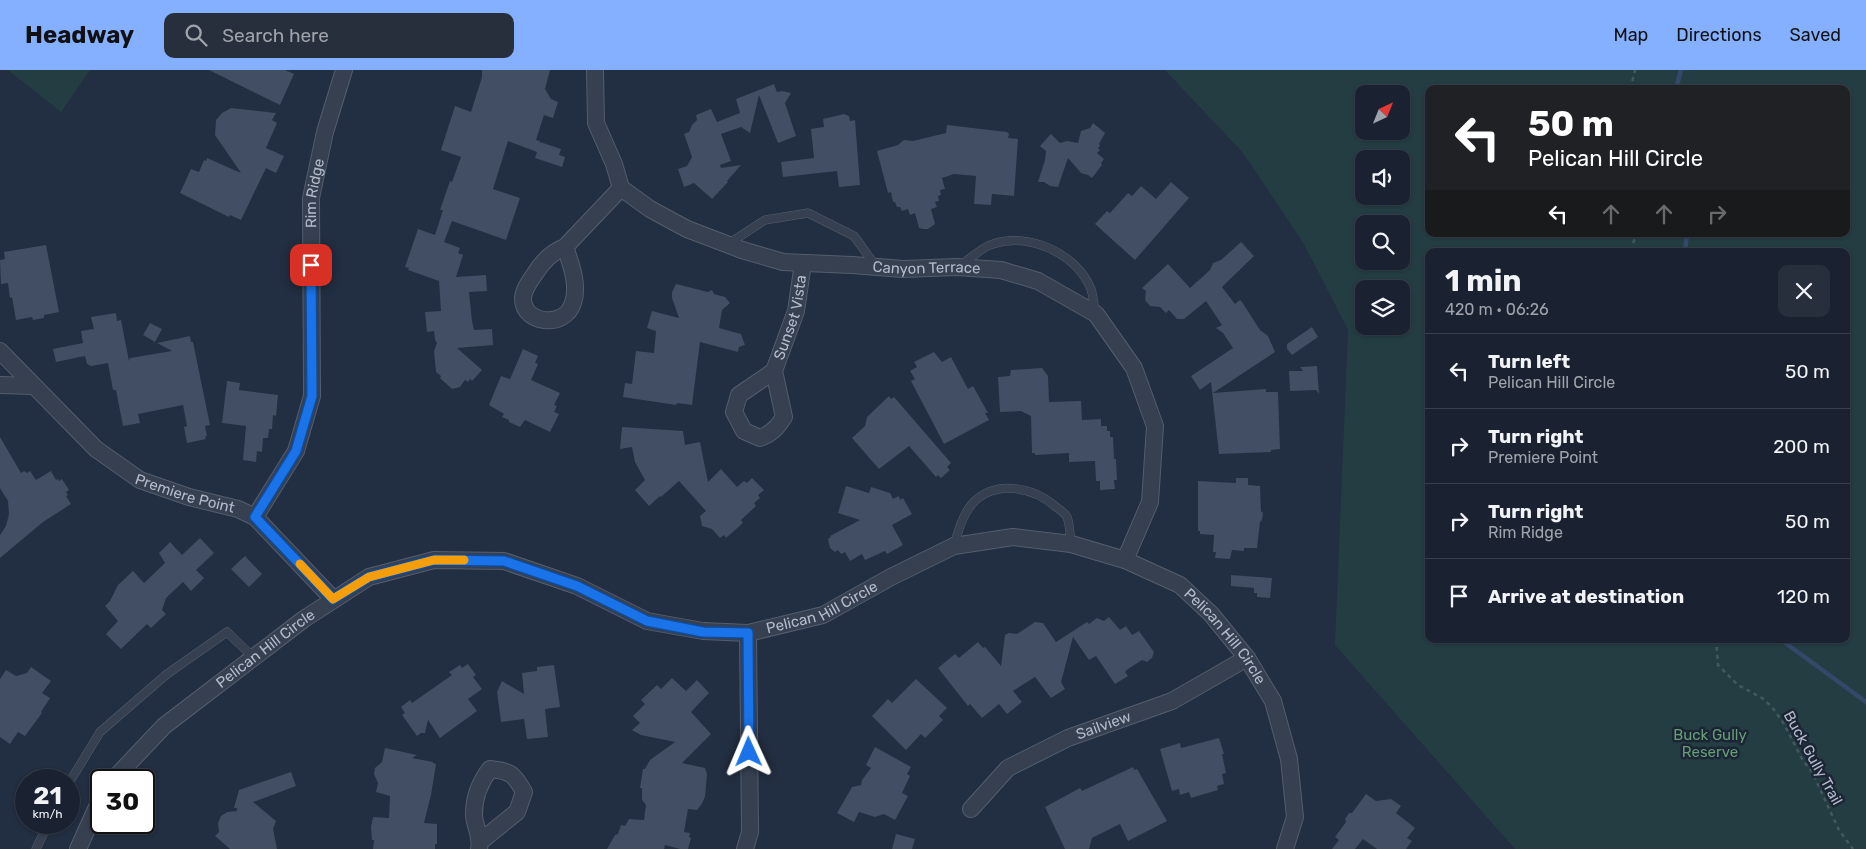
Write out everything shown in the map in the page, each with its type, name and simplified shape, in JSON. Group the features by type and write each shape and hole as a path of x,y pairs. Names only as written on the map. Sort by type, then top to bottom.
{"street":[{"name":"Rim Ridge","path":"255,517 296,451 312,396 311,198 325,132 344,70"},
{"path":"565,247 621,188 614,164 596,123 595,70"},
{"name":"Canyon Terrace","path":"621,188 650,209 687,229 783,262 903,269 957,267 1001,270 1038,281 1096,314 1134,368 1155,426 1150,502 1125,560"},
{"name":"Sunset Vista","path":"774,371 796,311 803,263"},
{"name":"Premiere Point","path":"0,352 96,449 140,480 190,497 238,509 255,517 333,599"},
{"path":"0,385 33,386"},
{"name":"Pelican Hill Circle","path":"123,769 164,726 253,657 333,599 369,577 434,560 504,561 577,586 647,621 703,632 748,633 823,615 891,577 954,546 1013,537 1071,544 1125,560 1180,585 1211,614 1247,658 1273,701 1289,759 1295,817 1285,849"},
{"path":"744,849 750,832 748,633"},
{"name":"Sailview","path":"971,809 1008,768 1068,738 1172,701 1247,658"},
{"path":"78,849 90,822"}],"lane":[{"path":"728,244 765,220 808,213 854,236 876,266"},
{"path":"957,267 992,244 1018,240 1043,245 1059,254 1078,270 1091,289 1096,314"},
{"path":"954,546 963,517 973,503 987,494 1007,488 1026,490 1046,499 1066,516 1071,544"},
{"path":"78,769 100,732 167,674 227,632 253,657"},
{"path":"36,849 43,834"}],"path":[{"path":"1632,85 1635,70"},
{"name":"Buck Gully Trail","path":"1716,643 1718,665 1738,685 1762,698 1772,707 1784,724 1802,759 1812,772 1840,830 1853,849"}],"green space":[{"path":"8,70 90,70 61,112"},
{"name":"Buck Gully Reserve","path":"1165,70 1866,70 1866,849 1515,849 1335,645 1348,330 1304,244 1243,153"}],"building":[{"path":"209,70 285,70 294,74 280,105"},
{"path":"482,70 550,70 545,89 551,99 558,102 553,118 544,115 536,140 540,141 539,145 540,142 561,149 559,155 565,157 562,167 535,158 537,152 508,141 493,189 520,198 506,240 452,221 444,242 460,248 458,253 463,255 456,277 486,275 487,291 469,292 474,330 492,329 493,345 457,348 482,370 472,381 470,379 468,382 465,380 460,387 452,389 436,372 434,351 437,343 434,331 427,332 425,312 441,311 439,281 408,270 409,268 405,267 418,229 435,235 443,210 440,210 461,157 441,150 455,106 471,112 482,77"},
{"path":"774,84 777,92 791,93 785,103 796,136 778,143 759,95 750,133 741,127 721,134 731,161 720,165 721,168 741,165 728,182 712,199 694,183 684,187 678,169 687,166 692,157 684,134 689,132 697,120 696,115 711,109 717,122 740,113 736,99"},
{"path":"231,108 276,113 272,120 277,123 266,148 284,156 276,173 266,168 241,220 230,215 229,217 180,193 191,169 199,172 204,160 206,161 207,158 241,173 215,135 216,120 222,113"},
{"path":"844,114 849,116 850,121 855,120 860,185 839,187 837,171 783,177 781,162 814,158 811,129 824,127 823,119"},
{"path":"1093,123 1105,133 1099,144 1098,148 1100,150 1097,153 1104,159 1101,163 1102,165 1092,178 1081,173 1068,158 1058,187 1038,182 1046,151 1040,146 1049,136 1051,134 1060,143 1067,141 1078,143 1081,131 1090,128"},
{"path":"947,125 1007,132 1009,134 1008,138 1018,139 1014,196 992,194 991,205 974,204 976,176 954,174 942,178 945,189 940,190 939,201 935,202 937,207 931,209 935,224 928,229 919,228 915,213 910,215 908,209 902,211 893,202 891,192 888,193 877,151 898,145 904,140 913,141 946,133"},
{"path":"1171,182 1189,198 1135,260 1095,224 1107,211 1110,213 1128,193 1132,196 1141,186 1156,199"},
{"path":"1241,242 1254,256 1222,287 1235,304 1240,300 1242,302 1260,330 1268,336 1275,352 1213,393 1266,389 1266,392 1278,392 1280,449 1271,450 1271,452 1219,454 1211,382 1200,390 1191,376 1233,348 1223,333 1216,328 1222,325 1206,301 1184,319 1177,319 1169,310 1166,313 1160,307 1150,306 1145,300 1146,291 1142,288 1168,264 1190,288 1210,270 1213,263 1221,260"},
{"path":"46,245 59,312 44,315 44,318 33,320 32,317 16,320 8,283 1,284 0,260 5,259 4,252"},
{"path":"676,284 708,292 712,290 714,294 725,297 730,303 722,310 719,328 741,334 745,345 739,347 738,352 700,342 692,405 677,403 676,405 623,397 625,383 632,384 636,351 654,353 656,331 647,328 652,311 679,318 672,298 672,292"},
{"path":"116,313 117,321 121,320 129,361 130,358 172,351 157,343 190,336 191,342 193,342 210,425 205,426 206,439 187,443 184,427 187,426 183,405 138,414 140,423 123,426 116,390 113,390 108,363 91,366 87,364 85,356 56,362 53,349 83,343 81,331 94,329 91,317"},
{"path":"150,323 162,329 155,342 143,335"},
{"path":"1312,327 1318,337 1292,355 1287,349 1287,344"},
{"path":"523,349 538,356 535,363 538,364 531,380 560,393 554,405 557,406 554,412 559,414 550,432 525,420 520,427 509,422 509,420 502,417 504,414 489,405 501,376 510,379"},
{"path":"934,352 942,362 951,357 968,389 973,386 988,413 985,413 989,420 944,444 911,381 915,379 910,371 917,367 914,362"},
{"path":"1317,366 1319,394 1316,390 1290,391 1289,371 1303,371 1300,367"},
{"path":"1042,368 1048,376 1049,402 1081,401 1082,420 1101,419 1101,426 1107,426 1107,431 1110,431 1110,437 1113,437 1114,459 1116,459 1117,480 1114,480 1115,489 1100,490 1100,481 1096,481 1095,461 1069,462 1069,453 1035,455 1035,453 1032,453 1031,416 1021,411 1000,412 998,377 1010,376 1011,370"},
{"path":"227,381 240,383 239,390 278,395 276,416 273,415 272,429 269,429 268,438 263,438 262,452 257,451 256,462 243,460 246,426 222,423"},
{"path":"889,396 891,399 894,397 951,463 947,467 950,470 941,478 938,475 936,477 909,446 879,469 852,438 865,426 867,417"},
{"path":"622,427 683,431 685,445 700,442 708,482 721,469 737,487 744,481 747,483 752,478 764,490 758,495 760,498 754,503 756,506 741,520 743,523 726,538 724,535 720,538 712,529 702,526 700,516 706,511 679,481 649,506 635,490 645,480 635,462 632,447 620,449"},
{"path":"0,437 21,473 30,471 36,480 51,471 56,480 62,479 69,490 66,492 68,495 66,496 71,504 43,522 0,558 0,535 6,526 9,514 8,501 0,488"},
{"path":"1236,478 1248,478 1248,485 1260,486 1261,511 1263,513 1257,548 1244,548 1244,551 1232,550 1230,559 1215,558 1216,552 1213,552 1214,535 1200,534 1200,531 1198,531 1198,481 1236,483"},
{"path":"846,486 869,493 871,487 890,493 893,499 899,496 900,500 903,498 912,514 892,525 903,545 887,554 885,551 865,560 862,554 850,561 845,552 841,554 838,550 835,552 830,548 828,539 830,536 860,520 838,513"},
{"path":"200,538 214,553 196,570 204,578 191,591 183,582 166,598 162,610 166,614 151,628 147,624 121,649 106,634 118,621 105,606 110,601 118,585 133,571 144,583 165,563 159,553 170,542 182,555"},
{"path":"245,556 262,574 249,587 231,569"},
{"path":"1231,575 1272,578 1270,598 1257,597 1257,593 1254,593 1254,588 1231,586"},
{"path":"1109,617 1120,630 1126,626 1132,635 1139,631 1154,652 1152,658 1147,662 1142,660 1128,669 1125,672 1128,676 1115,684 1096,656 1089,660 1073,637 1061,682 1065,689 1051,698 1035,677 1013,691 1022,702 1007,714 999,704 982,718 970,704 968,706 938,668 955,654 959,658 978,642 983,648 985,647 1001,666 1005,635 1009,633 1017,634 1035,622 1043,623 1056,642 1087,622 1089,624 1097,618 1104,621"},
{"path":"468,664 476,675 473,677 482,689 468,699 477,711 440,738 428,720 425,733 417,736 402,715 405,713 401,707 410,700 412,703 452,675 449,672 460,665 462,668"},
{"path":"554,665 560,707 545,709 548,737 527,739 524,719 501,722 497,692 502,681 524,694 522,673 537,671 537,667"},
{"path":"31,667 51,681 42,693 50,698 42,713 25,736 18,732 10,744 0,737 0,679 6,670 16,676 27,673"},
{"path":"672,678 686,691 697,680 709,693 691,712 711,734 682,763 705,768 707,774 705,797 701,805 697,810 688,809 684,832 690,833 689,837 691,838 688,849 665,845 664,849 607,849 615,835 618,834 621,825 625,826 629,819 644,820 646,805 642,800 642,788 640,788 643,769 645,769 650,760 675,742 641,735 632,730 640,723 633,716 645,704 641,700 657,685 661,689"},
{"path":"916,679 947,708 939,716 943,720 925,738 921,734 906,750 872,716 888,699 892,703"},
{"path":"1219,738 1224,754 1222,754 1226,773 1222,774 1224,784 1217,786 1218,790 1191,798 1189,792 1180,795 1179,789 1172,791 1160,749 1180,743 1181,748"},
{"path":"875,747 911,767 907,774 910,776 902,793 908,796 895,820 884,814 875,817 859,812 854,822 837,813 852,787 861,785 862,780 871,768 866,765"},
{"path":"385,748 417,755 412,758 436,764 424,823 437,824 437,844 435,844 435,849 373,849 374,840 372,840 371,827 373,817 389,818 390,796 376,792 378,783 374,774 375,768 382,762"},
{"path":"1133,767 1134,770 1137,769 1167,821 1128,841 1120,824 1092,838 1089,849 1065,849 1045,807 1080,788 1082,791"},
{"path":"291,772 296,786 253,802 276,821 273,829 277,849 230,849 215,836 219,832 218,823 221,816 227,812 237,811 237,808 234,808 239,790"},
{"path":"1366,794 1376,801 1391,799 1401,806 1396,813 1415,828 1407,838 1412,841 1406,849 1377,849 1363,839 1355,849 1332,849 1339,840 1335,837 1346,822 1345,819 1349,813 1352,813"},
{"path":"896,834 915,839 912,849 892,849"}],"waterway":[{"path":"1677,85 1681,70"},
{"path":"1685,248 1687,237"},
{"path":"1785,643 1866,702"}],"slow traffic":[{"path":"300,564 333,599 369,577 434,560 464,560"}],"route":[{"path":"311,265 312,396 296,451 255,517 333,599 369,577 434,560 504,561 577,586 647,621 703,632 748,633 749,752"}]}
